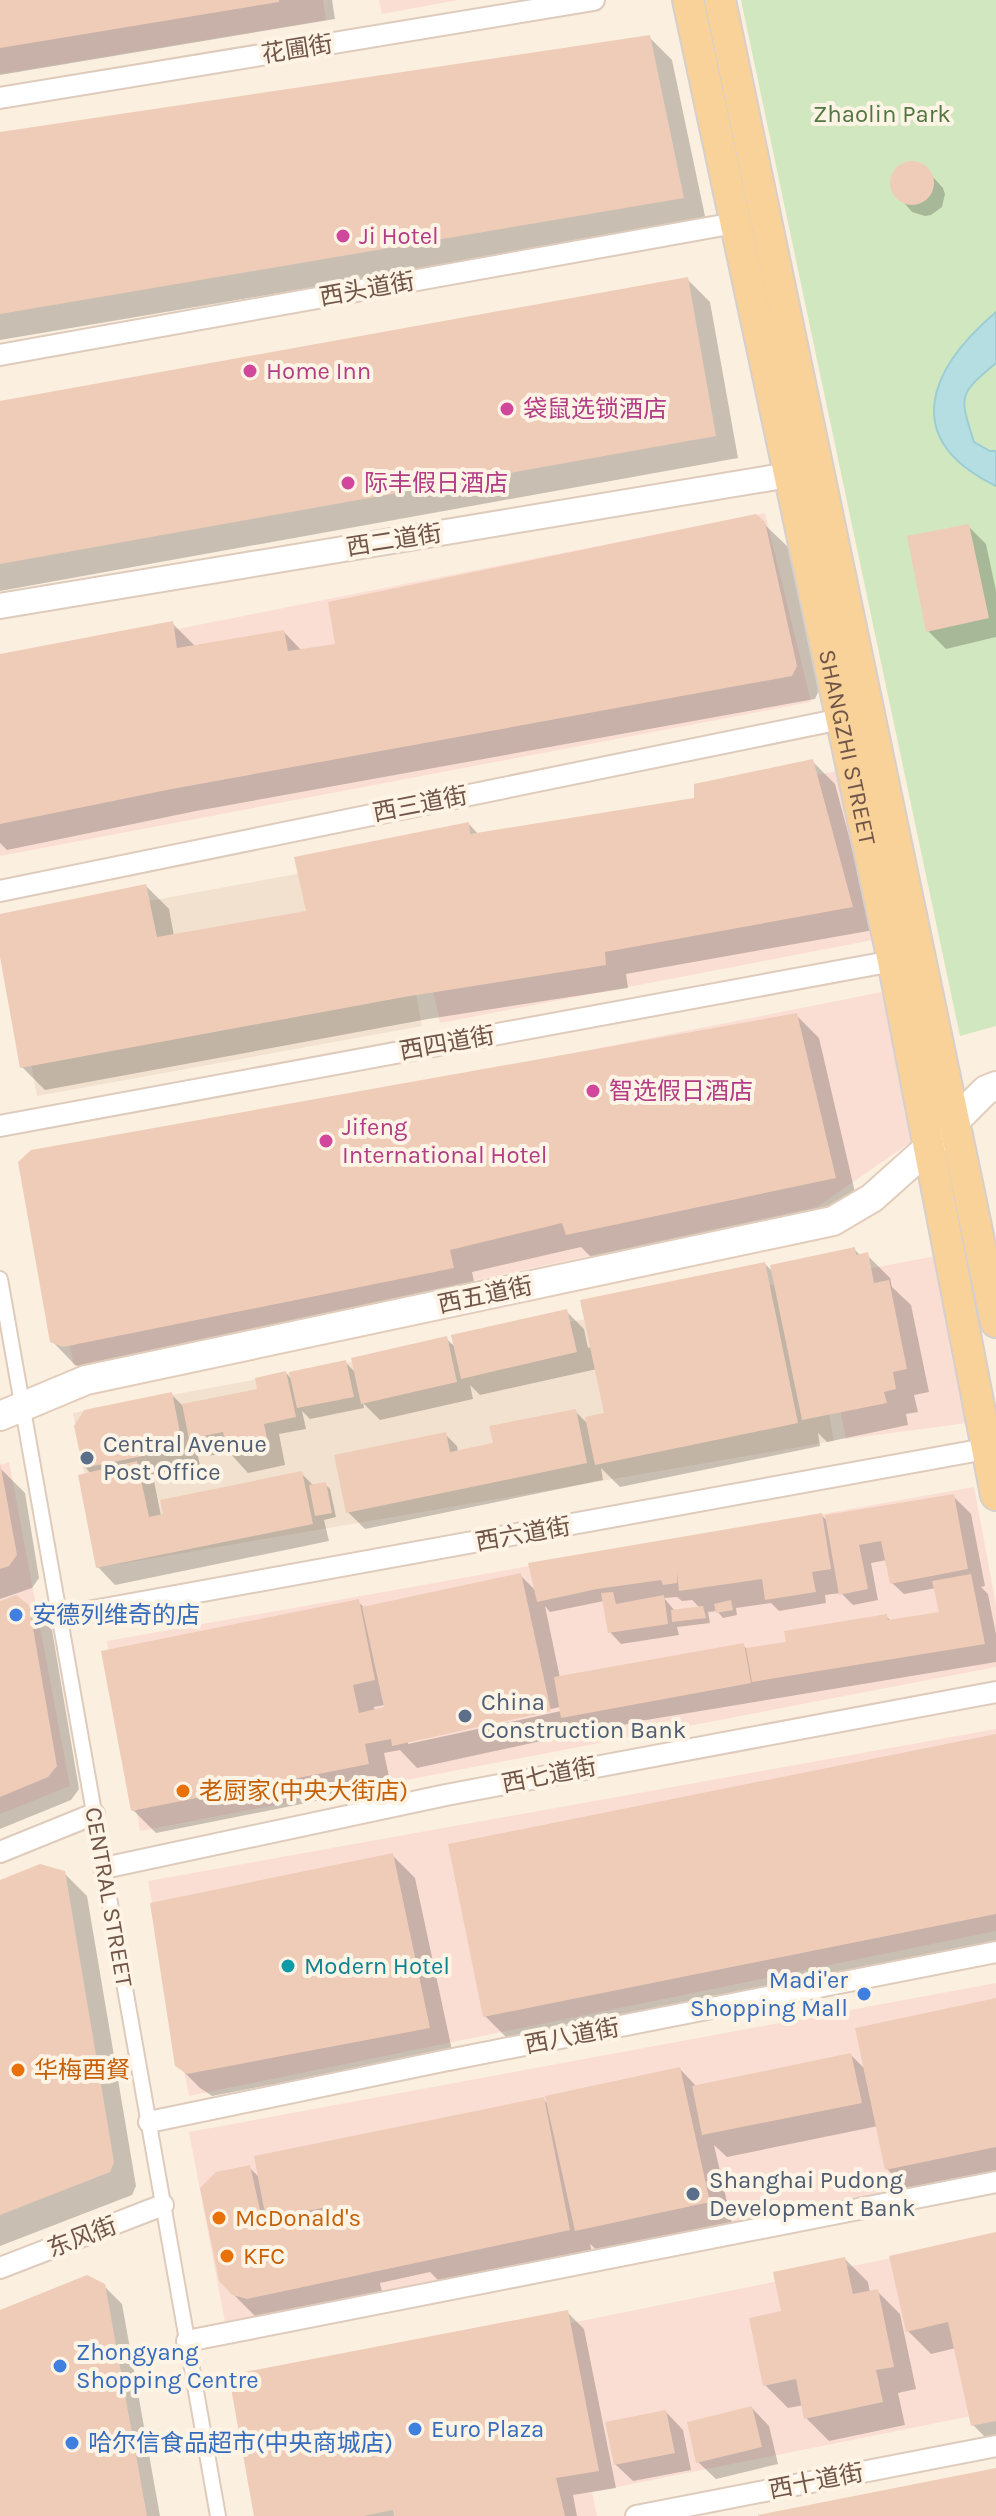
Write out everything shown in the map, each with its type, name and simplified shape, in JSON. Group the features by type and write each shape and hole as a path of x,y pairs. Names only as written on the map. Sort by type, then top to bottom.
{"main road":[{"name":"SHANGZHI STREET","path":"688,0 893,961 928,1148 991,1448 996,1495"},
{"name":"SHANGZHI STREET","path":"720,0 953,1121 987,1233 996,1322"},
{"name":"西五道街","path":"11,1412 86,1380 833,1221 872,1198 986,1090 996,1086"}],"street":[{"name":"花圃街","path":"0,98 594,0"},
{"name":"西头道街","path":"0,355 735,223"},
{"name":"西二道街","path":"0,606 789,475"},
{"name":"西三道街","path":"0,891 841,719"},
{"name":"西四道街","path":"0,1126 893,961"},
{"name":"CENTRAL STREET","path":"0,1279 11,1412 60,1617 218,2516"},
{"name":"西六道街","path":"60,1617 991,1448"},
{"name":"西七道街","path":"104,1868 446,1795 996,1692"},
{"path":"0,1852 94,1814"},
{"name":"西八道街","path":"149,2122 996,1952"},
{"path":"187,2341 996,2182"},
{"name":"东风街","path":"0,2268 163,2205"},
{"name":"西十道街","path":"636,2516 996,2446"}],"shaded area":[{"path":"0,0 323,0 326,20 0,74"},
{"path":"379,0 458,0 382,14"},
{"path":"765,513 811,702 0,856 0,664"},
{"path":"837,771 873,940 440,1023 404,854"},
{"path":"390,857 422,1026 37,1096 6,927"},
{"path":"882,992 911,1142 817,1207 74,1366 31,1161"},
{"path":"936,1256 967,1423 846,1439 814,1279"},
{"path":"804,1279 834,1441 102,1567 73,1413"},
{"path":"9,1462 70,1786 0,1814 0,1465"},
{"path":"974,1487 996,1605 996,1667 140,1831 107,1641"},
{"path":"996,1729 996,1931 189,2096 148,1881"},
{"path":"996,1983 996,2170 225,2322 189,2132"},
{"path":"996,2237 996,2411 592,2492 597,2516 404,2516 245,2389"}],"green space":[{"name":"Zhaolin Park","path":"741,0 996,0 996,1026 960,1036"}],"water":[{"path":"996,312 996,363 974,382 964,405 974,442 996,451 996,486 965,467 946,447 936,425 934,403 941,380 954,357"}],"building":[{"path":"0,0 279,0 279,2 0,48"},
{"path":"650,35 684,198 0,314 0,132"},
{"path":"912,161 928,167 934,183 928,199 912,205 896,199 890,183 896,167"},
{"path":"688,277 716,436 0,564 0,401"},
{"path":"756,514 765,522 797,666 792,676 172,789 0,824 0,654 173,621 177,648 284,630 288,651 335,644 328,602"},
{"path":"969,524 989,618 926,632 907,536"},
{"path":"813,759 853,907 605,952 606,965 404,997 20,1068 0,957 0,914 146,884 157,937 306,911 294,857 469,822 470,834 694,798 694,784"},
{"path":"797,1013 836,1178 566,1235 562,1223 450,1250 454,1268 63,1347 50,1342 18,1162 31,1150"},
{"path":"855,1247 856,1255 868,1252 874,1283 889,1280 907,1369 893,1372 896,1389 884,1392 887,1403 802,1420 770,1265"},
{"path":"765,1262 798,1423 595,1465 585,1417 604,1413 580,1300"},
{"path":"567,1309 577,1352 461,1379 451,1335"},
{"path":"447,1336 457,1382 361,1404 351,1358"},
{"path":"346,1360 354,1397 297,1408 289,1372"},
{"path":"286,1371 296,1417 264,1424 269,1448 228,1456 223,1432 189,1439 182,1404 257,1389 255,1378"},
{"path":"172,1392 183,1448 83,1468 74,1426 84,1410"},
{"path":"576,1409 587,1463 346,1513 334,1455 446,1432 450,1452 493,1443 489,1426"},
{"path":"137,1461 149,1517 163,1514 160,1500 302,1471 313,1524 96,1568 78,1475"},
{"path":"0,1462 17,1555 9,1566 0,1569"},
{"path":"326,1482 332,1513 315,1516 309,1485"},
{"path":"954,1494 968,1569 890,1584 881,1541 859,1545 868,1589 839,1595 825,1515"},
{"path":"822,1513 831,1569 812,1572 816,1592 765,1600 762,1579 679,1591 677,1573 677,1583 663,1585 661,1580 537,1602 528,1563"},
{"path":"521,1573 551,1711 392,1746 391,1739 365,1744 369,1764 131,1811 101,1651 359,1599 375,1680 353,1685 359,1713 384,1707 362,1607"},
{"path":"971,1574 985,1644 752,1682 746,1648 786,1642 784,1631 887,1614 888,1620 939,1612 932,1581"},
{"path":"613,1592 616,1604 664,1595 668,1624 608,1633 601,1593"},
{"path":"16,1595 29,1605 57,1766 48,1777 0,1797 0,1601"},
{"path":"731,1600 733,1610 716,1613 714,1604"},
{"path":"703,1606 706,1618 672,1622 671,1610"},
{"path":"744,1643 751,1683 561,1718 554,1677"},
{"path":"996,1734 996,1914 483,2017 448,1844"},
{"name":"Modern Hotel","path":"393,1853 430,2028 187,2074 175,2066 150,1903"},
{"path":"40,1864 65,1871 114,2162 110,2172 0,2215 0,1880"},
{"path":"996,1998 996,2147 885,2170 855,2028"},
{"path":"851,2053 862,2103 702,2135 692,2086"},
{"path":"680,2067 710,2202 575,2231 545,2096"},
{"path":"544,2097 570,2230 247,2299 232,2295 219,2281 200,2188 216,2172 250,2165 264,2228 328,2213 327,2207 266,2219 254,2156"},
{"path":"996,2232 996,2421 971,2426 948,2322 906,2332 889,2256"},
{"path":"845,2257 853,2294 878,2289 894,2367 876,2370 883,2402 804,2419 796,2379 763,2386 749,2318 781,2311 773,2272"},
{"name":"Zhongyang Shopping Centre","path":"87,2275 105,2284 147,2516 0,2516 0,2310"},
{"name":"Euro Plaza","path":"568,2310 599,2471 556,2478 565,2516 394,2516 393,2510 363,2516 254,2516 231,2388 239,2373"},
{"path":"752,2406 762,2447 696,2463 687,2422"},
{"path":"666,2410 675,2453 614,2465 605,2422"},
{"path":"996,2468 996,2516 758,2516 758,2515"}],"place":[{"name":"Ji Hotel","path":"343,236"},
{"name":"Home Inn","path":"250,371"},
{"name":"袋鼠选锁酒店","path":"507,409"},
{"name":"际丰假日酒店","path":"348,483"},
{"name":"智选假日酒店","path":"593,1091"},
{"name":"Jifeng International Hotel","path":"326,1141"},
{"name":"Central Avenue Post Office","path":"87,1458"},
{"name":"安德列维奇的店","path":"16,1615"},
{"name":"China Construction Bank","path":"465,1716"},
{"name":"老厨家(中央大街店)","path":"183,1791"},
{"name":"Modern Hotel","path":"288,1966"},
{"name":"Madi'er Shopping Mall","path":"864,1994"},
{"name":"华梅酉䝳","path":"18,2070"},
{"name":"Shanghai Pudong Development Bank","path":"693,2194"},
{"name":"McDonald's","path":"219,2218"},
{"name":"KFC","path":"227,2256"},
{"name":"Zhongyang Shopping Centre","path":"60,2366"},
{"name":"Euro Plaza","path":"415,2429"},
{"name":"哈尔信食品超市(中央商城店)","path":"72,2443"}]}
